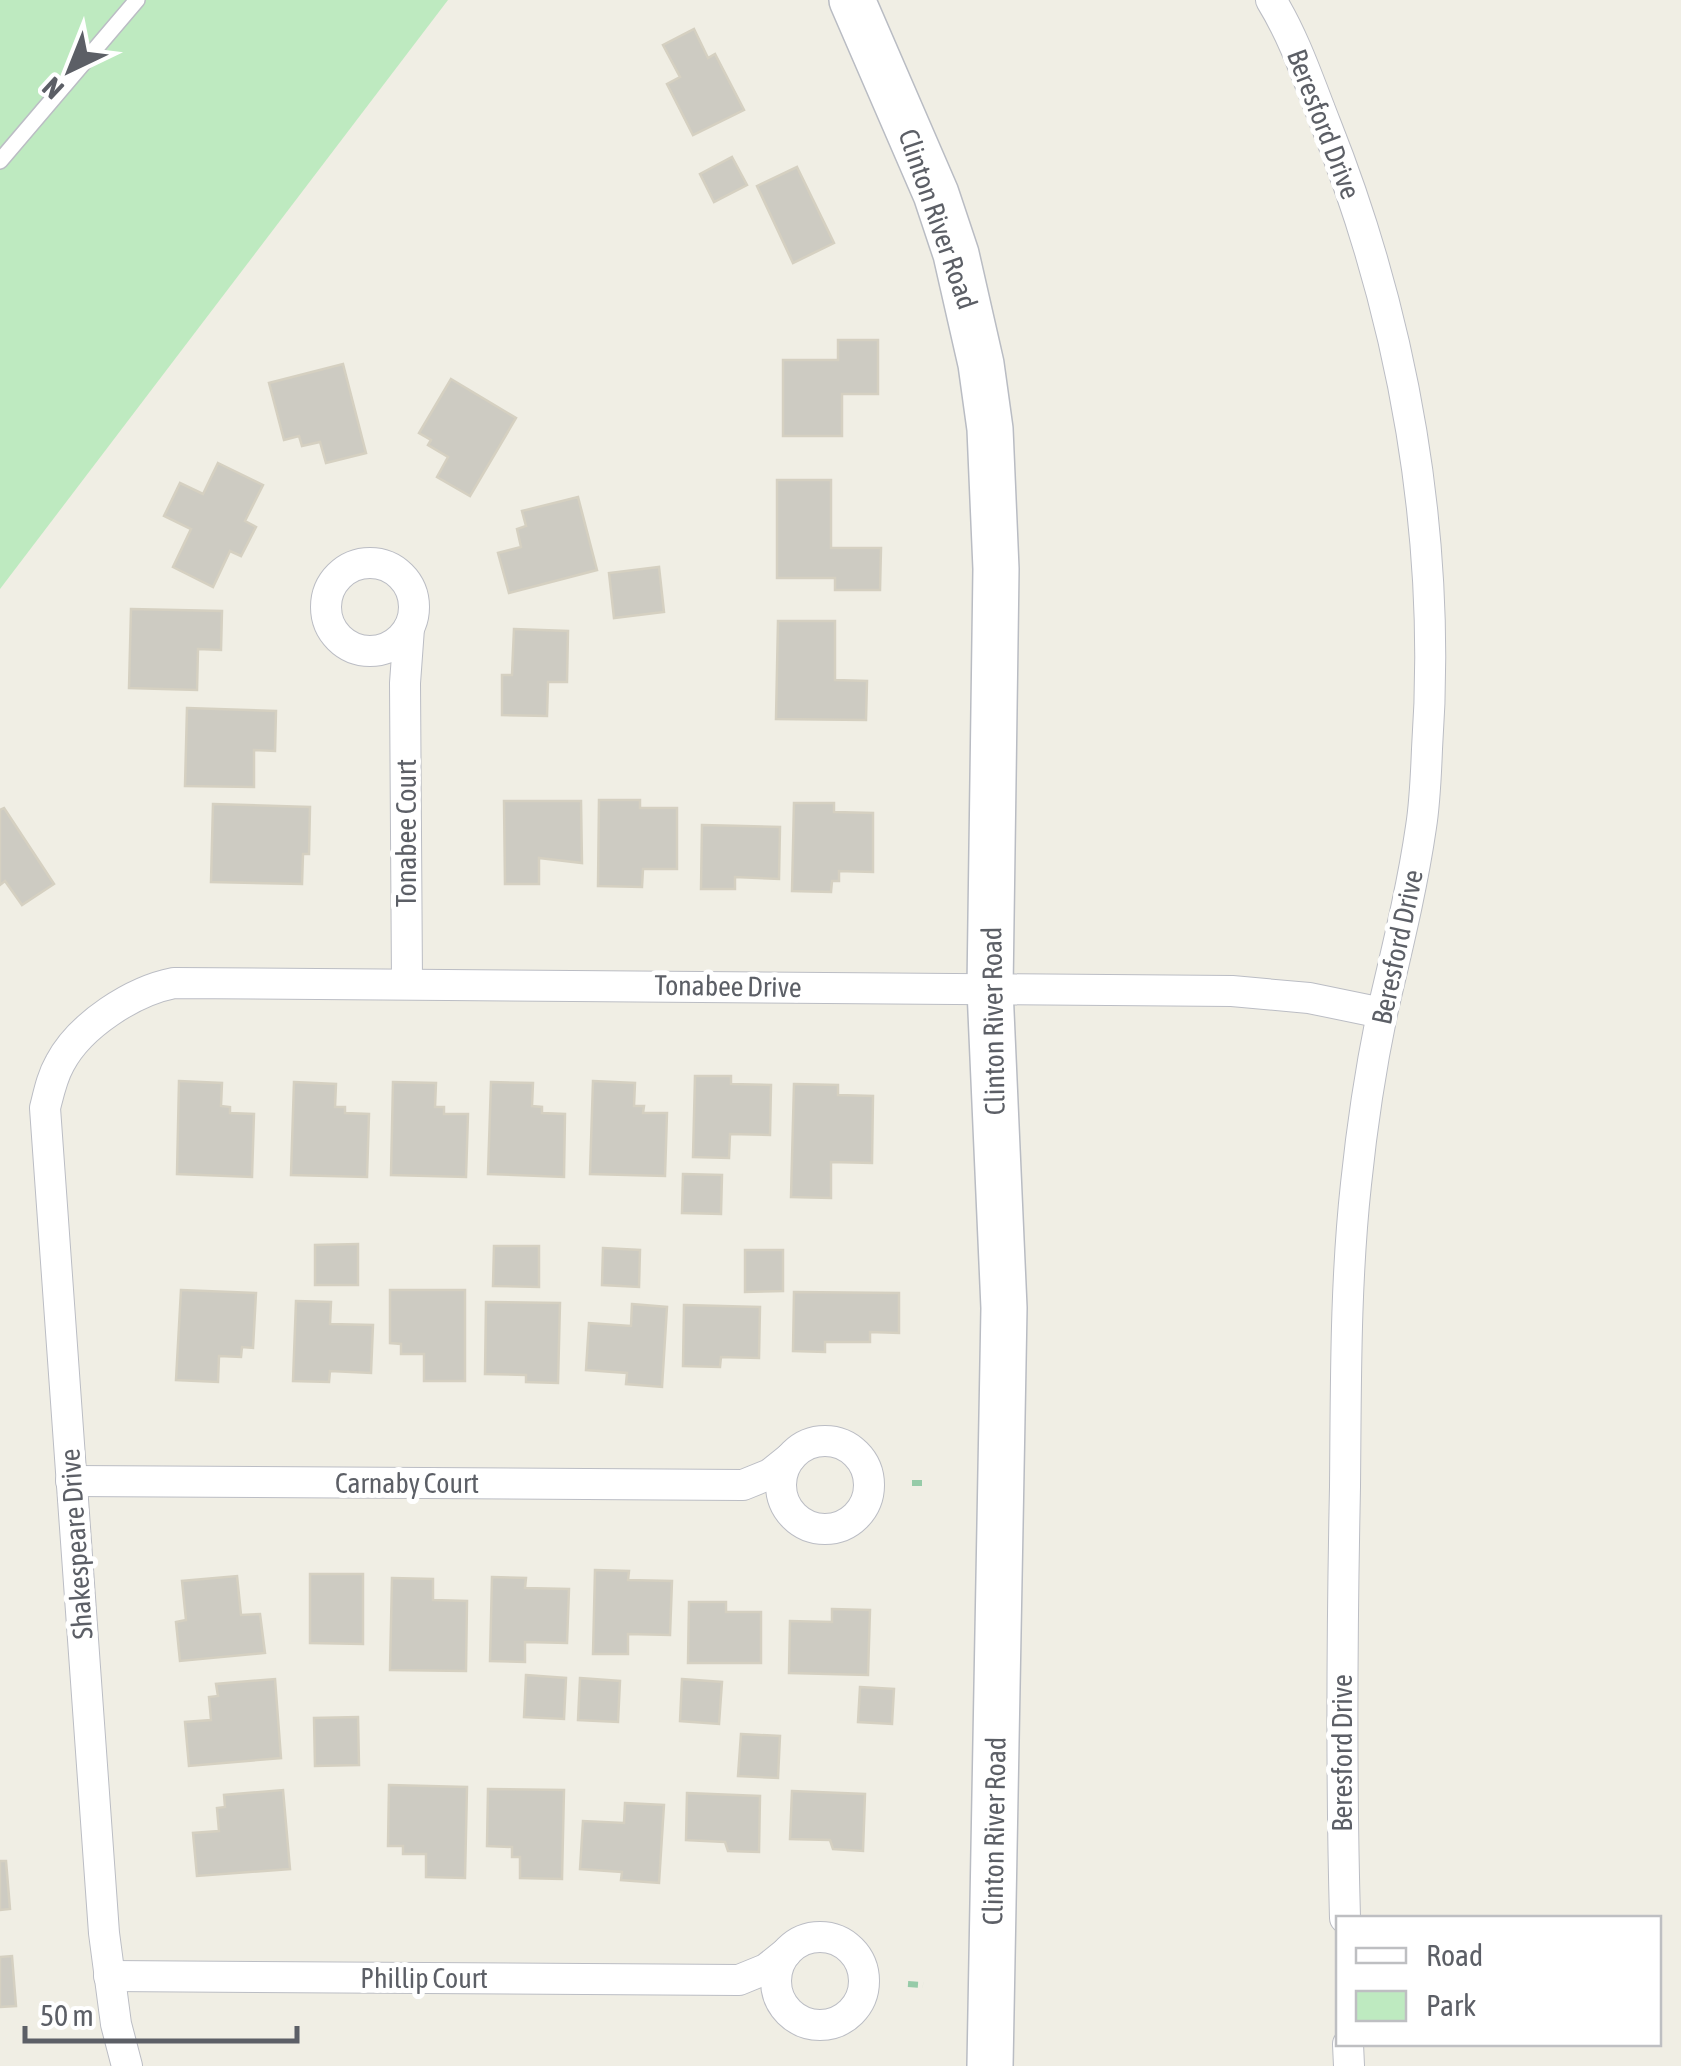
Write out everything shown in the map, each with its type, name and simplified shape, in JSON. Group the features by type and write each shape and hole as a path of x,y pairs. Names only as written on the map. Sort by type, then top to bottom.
{"street":[{"name":"Clinton River Road","path":"852,0 936,194 961,273 990,428 996,569 990,990 1004,1308 990,2066"},
{"name":"Beresford Drive","path":"1271,0 1296,47 1344,169 1404,387 1431,619 1431,697 1422,823 1382,1013 1356,1181 1348,1289 1340,1752 1345,1916"},
{"name":"Tonabee Court","path":"405,682 334,633 326,606 336,579 360,564 388,567 408,586 413,614 405,682 407,983"},
{"path":"358,650 387,648 409,628"},
{"name":"Tonabee Drive","path":"86,1033 128,998 174,983 1232,991 1309,998 1382,1013"},
{"name":"Shakespeare Drive","path":"86,1033 61,1059 45,1108 108,1976 126,2066"},
{"name":"Carnaby Court","path":"72,1481 743,1486 770,1474 801,1448 829,1441 854,1452 868,1478 864,1505 844,1524 830,1529 816,1528 743,1486"},
{"path":"790,1458 781,1485 790,1513"},
{"name":"Phillip Court","path":"108,1976 739,1980 766,1969 811,1938 826,1938 851,1950 859,1961 864,1989 850,2013 825,2025 810,2024 765,1992 739,1980"},
{"path":"786,1953 776,1981 786,2008"}],"lane":[{"path":"0,161 137,0"}],"path":[{"path":"912,1483 927,1483"},
{"path":"908,1984 923,1985"}],"green space":[{"path":"0,0 448,0 0,589"}],"building":[{"path":"694,29 708,58 715,54 744,110 693,135 667,84 680,77 663,45"},
{"path":"732,157 747,185 714,202 700,174"},
{"path":"797,167 834,243 793,263 757,186"},
{"path":"838,340 878,340 878,394 842,394 842,436 783,436 783,360 838,360"},
{"path":"343,364 366,453 326,463 320,442 302,446 299,436 284,440 269,383"},
{"path":"451,379 516,418 470,496 437,477 448,457 428,445 431,440 419,433"},
{"path":"218,463 263,485 245,521 256,527 241,556 230,551 213,587 173,567 191,529 164,516 180,483 203,494"},
{"path":"777,480 831,480 831,548 881,548 880,590 835,590 835,578 777,578"},
{"path":"578,497 597,570 509,593 498,553 521,547 517,529 526,526 522,511"},
{"path":"659,567 664,612 614,618 609,573"},
{"path":"131,609 222,611 221,650 198,649 197,690 129,688"},
{"path":"778,621 835,621 835,680 867,681 866,720 776,719"},
{"path":"514,629 568,631 567,682 548,682 547,716 502,715 502,675 512,675"},
{"path":"187,708 276,711 275,751 254,750 254,787 185,786"},
{"path":"599,800 640,800 640,808 677,808 677,869 643,869 642,887 598,886"},
{"path":"504,801 581,801 582,863 539,858 539,884 505,884"},
{"path":"794,803 834,803 834,812 873,813 873,872 839,871 839,881 832,881 831,892 792,891"},
{"path":"213,804 310,807 309,854 303,854 302,884 211,882"},
{"path":"4,808 54,884 22,905 5,881 0,885 0,810"},
{"path":"702,825 780,827 779,879 735,877 735,889 701,889"},
{"path":"695,1076 731,1076 731,1084 771,1085 770,1135 730,1134 729,1158 693,1157"},
{"path":"179,1081 222,1083 221,1106 230,1107 230,1113 254,1114 252,1177 177,1174"},
{"path":"593,1081 635,1083 634,1106 644,1106 643,1113 667,1113 665,1176 590,1174"},
{"path":"294,1082 336,1084 335,1107 345,1107 345,1113 369,1114 367,1177 291,1175"},
{"path":"393,1082 436,1083 435,1107 444,1107 444,1114 468,1114 466,1177 391,1175"},
{"path":"491,1082 533,1083 532,1106 542,1107 542,1113 565,1114 564,1177 488,1174"},
{"path":"794,1084 838,1085 838,1095 873,1096 872,1163 831,1162 831,1198 791,1197"},
{"path":"683,1174 722,1175 721,1214 682,1213"},
{"path":"358,1244 358,1285 315,1285 315,1245"},
{"path":"494,1246 539,1246 539,1287 493,1286"},
{"path":"603,1248 640,1250 639,1287 602,1285"},
{"path":"745,1250 783,1250 783,1291 745,1292"},
{"path":"181,1290 256,1293 253,1348 242,1347 241,1357 219,1356 218,1382 176,1380"},
{"path":"390,1290 465,1290 465,1381 424,1381 424,1354 401,1354 401,1344 390,1343"},
{"path":"794,1292 899,1293 899,1333 870,1332 870,1342 825,1342 825,1352 793,1351"},
{"path":"296,1301 331,1302 330,1324 373,1325 371,1373 330,1371 329,1382 293,1381"},
{"path":"486,1302 560,1303 558,1383 526,1382 526,1375 485,1374"},
{"path":"632,1304 667,1307 662,1387 626,1384 627,1373 586,1370 589,1323 631,1326"},
{"path":"684,1305 760,1307 759,1358 721,1357 720,1367 683,1366"},
{"path":"595,1570 629,1571 628,1580 672,1581 670,1635 628,1634 628,1654 593,1654"},
{"path":"310,1574 363,1574 363,1644 310,1643"},
{"path":"237,1576 241,1615 260,1614 265,1653 180,1661 176,1622 186,1620 182,1581"},
{"path":"492,1577 526,1578 525,1588 569,1589 567,1643 525,1642 525,1662 490,1661"},
{"path":"392,1578 433,1579 433,1600 467,1601 466,1671 390,1670"},
{"path":"689,1602 726,1602 726,1612 761,1612 761,1663 688,1663"},
{"path":"832,1609 870,1610 868,1675 789,1673 790,1621 832,1622"},
{"path":"526,1675 566,1678 564,1719 524,1717"},
{"path":"580,1678 620,1681 618,1722 578,1720"},
{"path":"275,1679 281,1758 189,1766 185,1722 211,1720 209,1697 218,1696 216,1684"},
{"path":"682,1679 722,1682 719,1724 680,1721"},
{"path":"860,1687 894,1689 892,1724 858,1722"},
{"path":"358,1717 359,1765 315,1766 314,1718"},
{"path":"741,1734 780,1736 778,1778 738,1776"},
{"path":"389,1785 467,1787 465,1878 426,1877 426,1854 403,1854 403,1846 388,1846"},
{"path":"488,1789 564,1790 562,1879 520,1878 520,1857 512,1857 512,1847 487,1846"},
{"path":"283,1790 290,1869 197,1876 193,1833 219,1831 217,1808 225,1807 224,1795"},
{"path":"792,1791 865,1794 863,1851 833,1849 830,1840 790,1839"},
{"path":"687,1793 760,1796 759,1852 728,1851 725,1842 686,1840"},
{"path":"625,1803 664,1805 659,1883 621,1880 622,1872 580,1869 583,1821 624,1823"},
{"path":"0,1861 6,1861 10,1909 0,1910"},
{"path":"12,1956 16,2006 0,2007 0,1957"}]}
